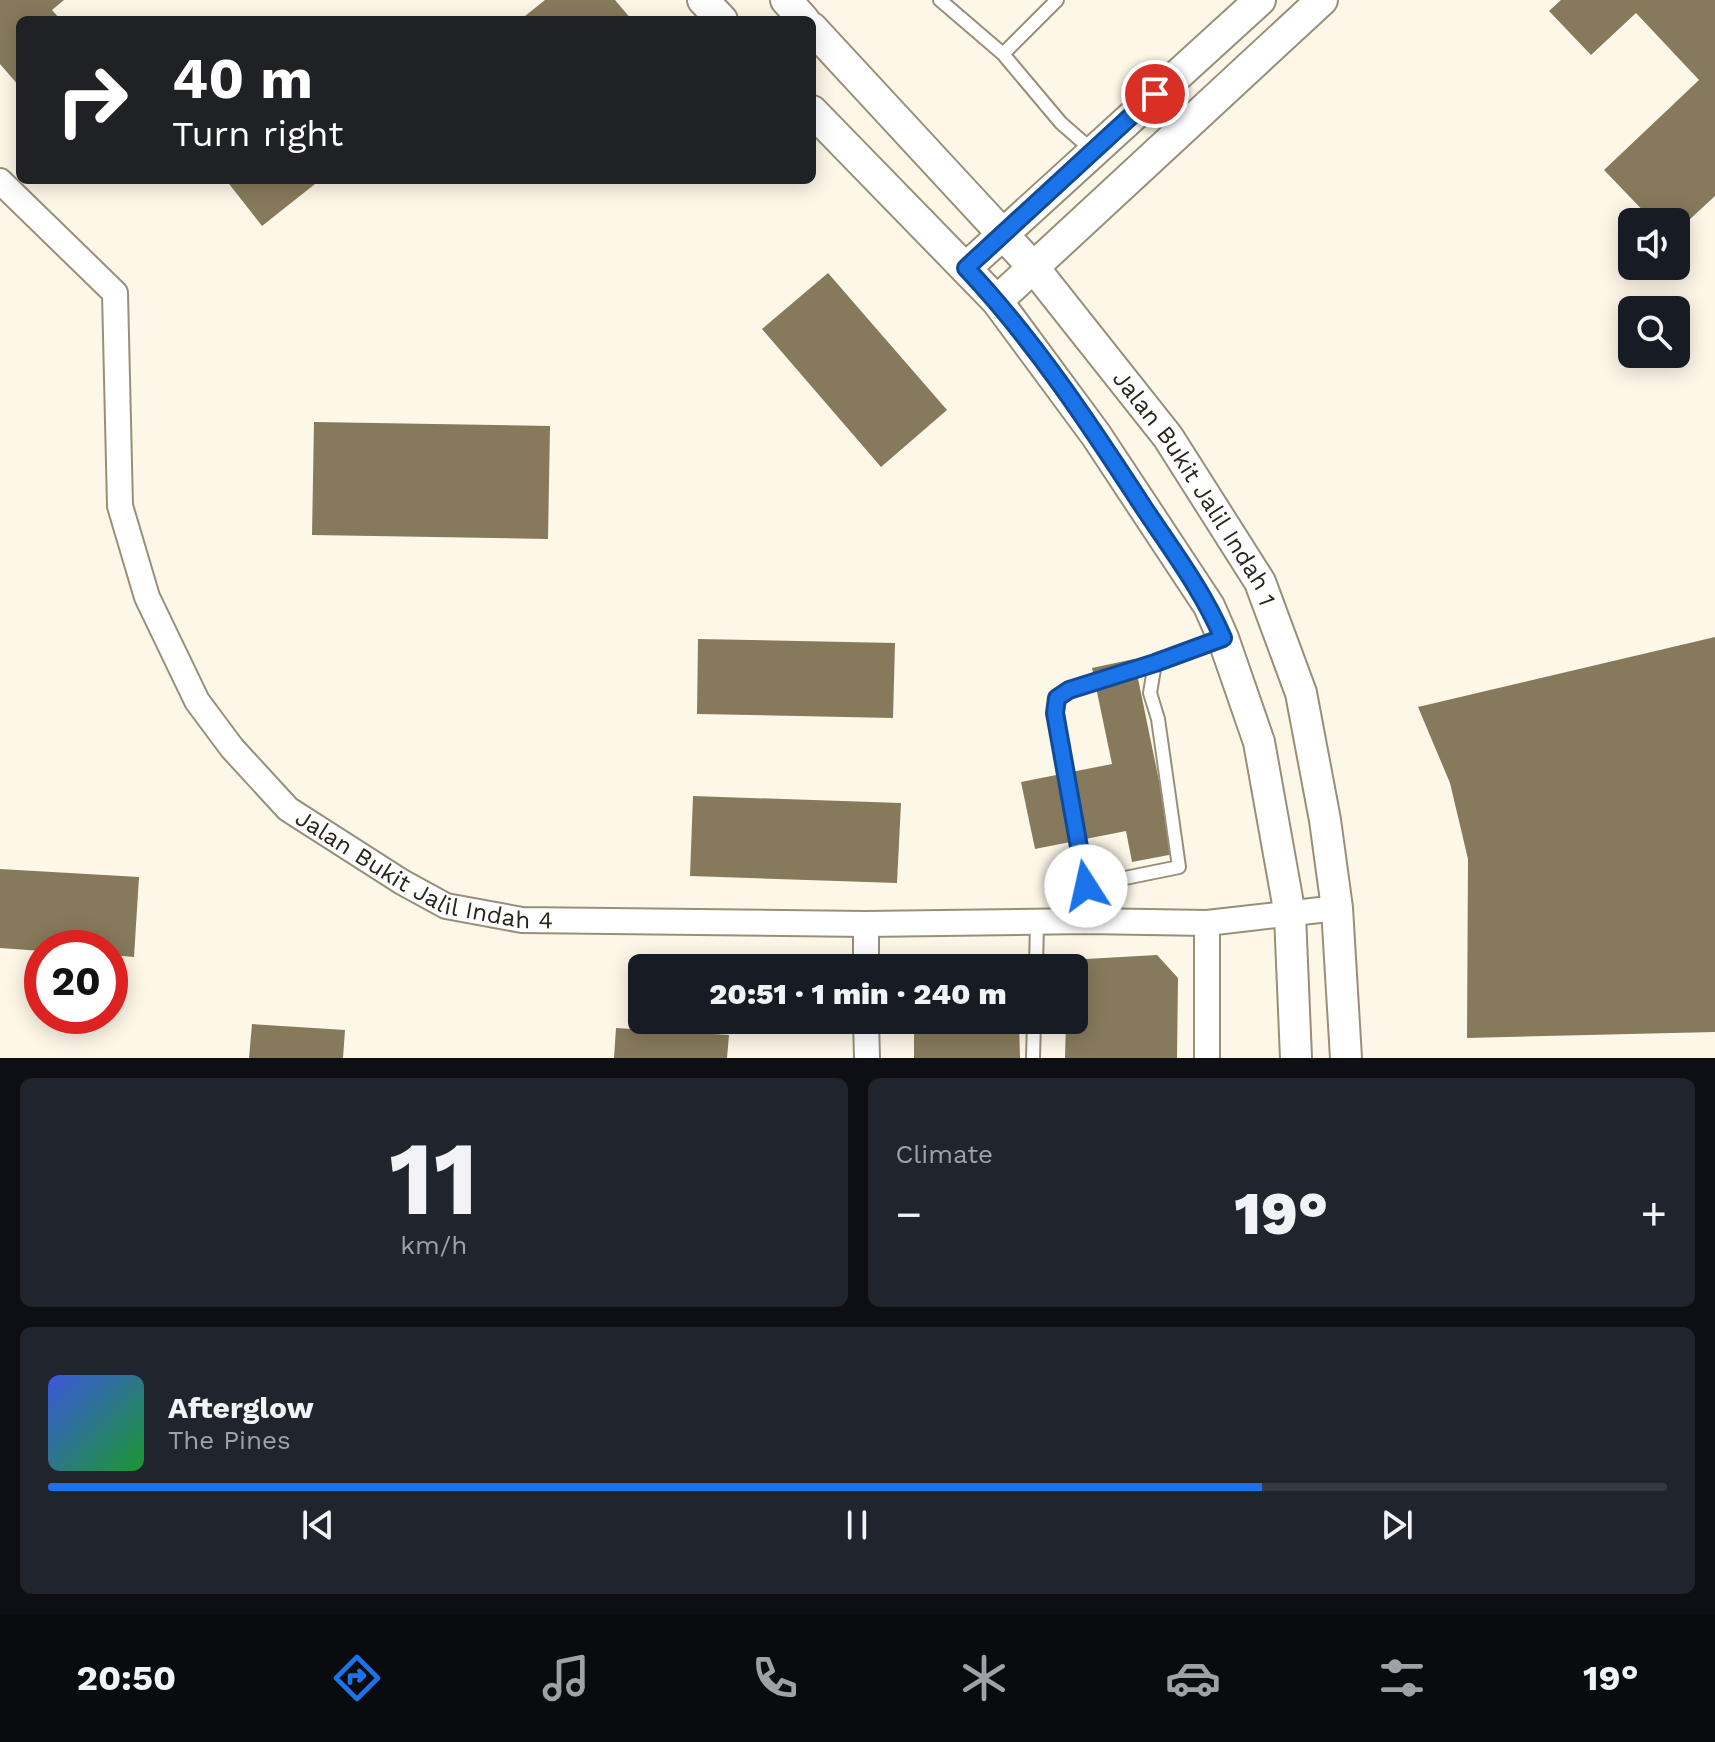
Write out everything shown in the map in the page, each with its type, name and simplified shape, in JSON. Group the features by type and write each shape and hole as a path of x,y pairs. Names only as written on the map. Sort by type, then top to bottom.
{"street":[{"path":"703,0 718,16"},
{"path":"786,0 800,16"},
{"path":"966,268 1260,0"},
{"path":"997,301 1322,0"},
{"name":"Jalan Bukit Jalil Indah 1","path":"816,32 1034,268 1168,437 1260,582 1301,693 1325,820 1337,908 1346,1058"},
{"name":"Jalan Bukit Jalil Indah 1","path":"816,115 997,301 1096,435 1209,606 1259,742 1290,915 1296,1058"},
{"name":"Jalan Bukit Jalil Indah 4","path":"0,181 115,293 120,506 147,597 197,701 232,748 288,809 402,882 446,906 522,920 866,924 1207,923 1337,908"},
{"path":"1207,923 1207,1058"},
{"path":"866,924 866,954"},
{"path":"866,1034 867,1058"}],"lane":[{"path":"940,0 1003,54 1061,123 1093,151"},
{"path":"1003,54 1057,0"},
{"path":"1087,921 1086,886 1055,713 1057,698 1069,690 1223,638"},
{"path":"1086,886 1179,867 1158,719 1150,693 1155,663"},
{"path":"1036,954 1037,922"},
{"path":"1033,1058 1034,1034"}],"building":[{"path":"0,0 64,0 52,10 57,16 16,16 16,82 0,64"},
{"path":"545,0 615,0 629,16 525,16"},
{"path":"1561,0 1715,0 1715,196 1690,219 1690,208 1641,208 1604,170 1699,80 1636,13 1591,55 1549,11"},
{"path":"229,184 315,184 262,226"},
{"path":"828,273 947,410 881,467 762,329"},
{"path":"314,422 550,426 548,539 312,535"},
{"path":"1715,637 1715,1032 1467,1038 1468,859 1450,783 1418,707"},
{"path":"698,639 895,643 893,718 697,714"},
{"path":"1134,659 1174,854 1132,862 1126,831 1035,849 1021,782 1112,764 1092,668"},
{"path":"693,796 901,803 897,883 690,876"},
{"path":"0,869 139,877 134,957 128,956 128,930 24,930 24,950 0,948"},
{"path":"1157,955 1178,978 1177,1058 1065,1058 1066,1034 1088,1034 1088,959"},
{"path":"252,1024 345,1030 343,1058 249,1058"},
{"path":"616,1028 628,1029 628,1034 729,1035 727,1058 614,1058"},
{"path":"914,1034 1019,1034 1020,1058 914,1058"}],"route":[{"path":"1086,886 1055,713 1057,698 1069,690 1223,638 1209,606 1096,435 997,301 966,268 1155,94"}]}
